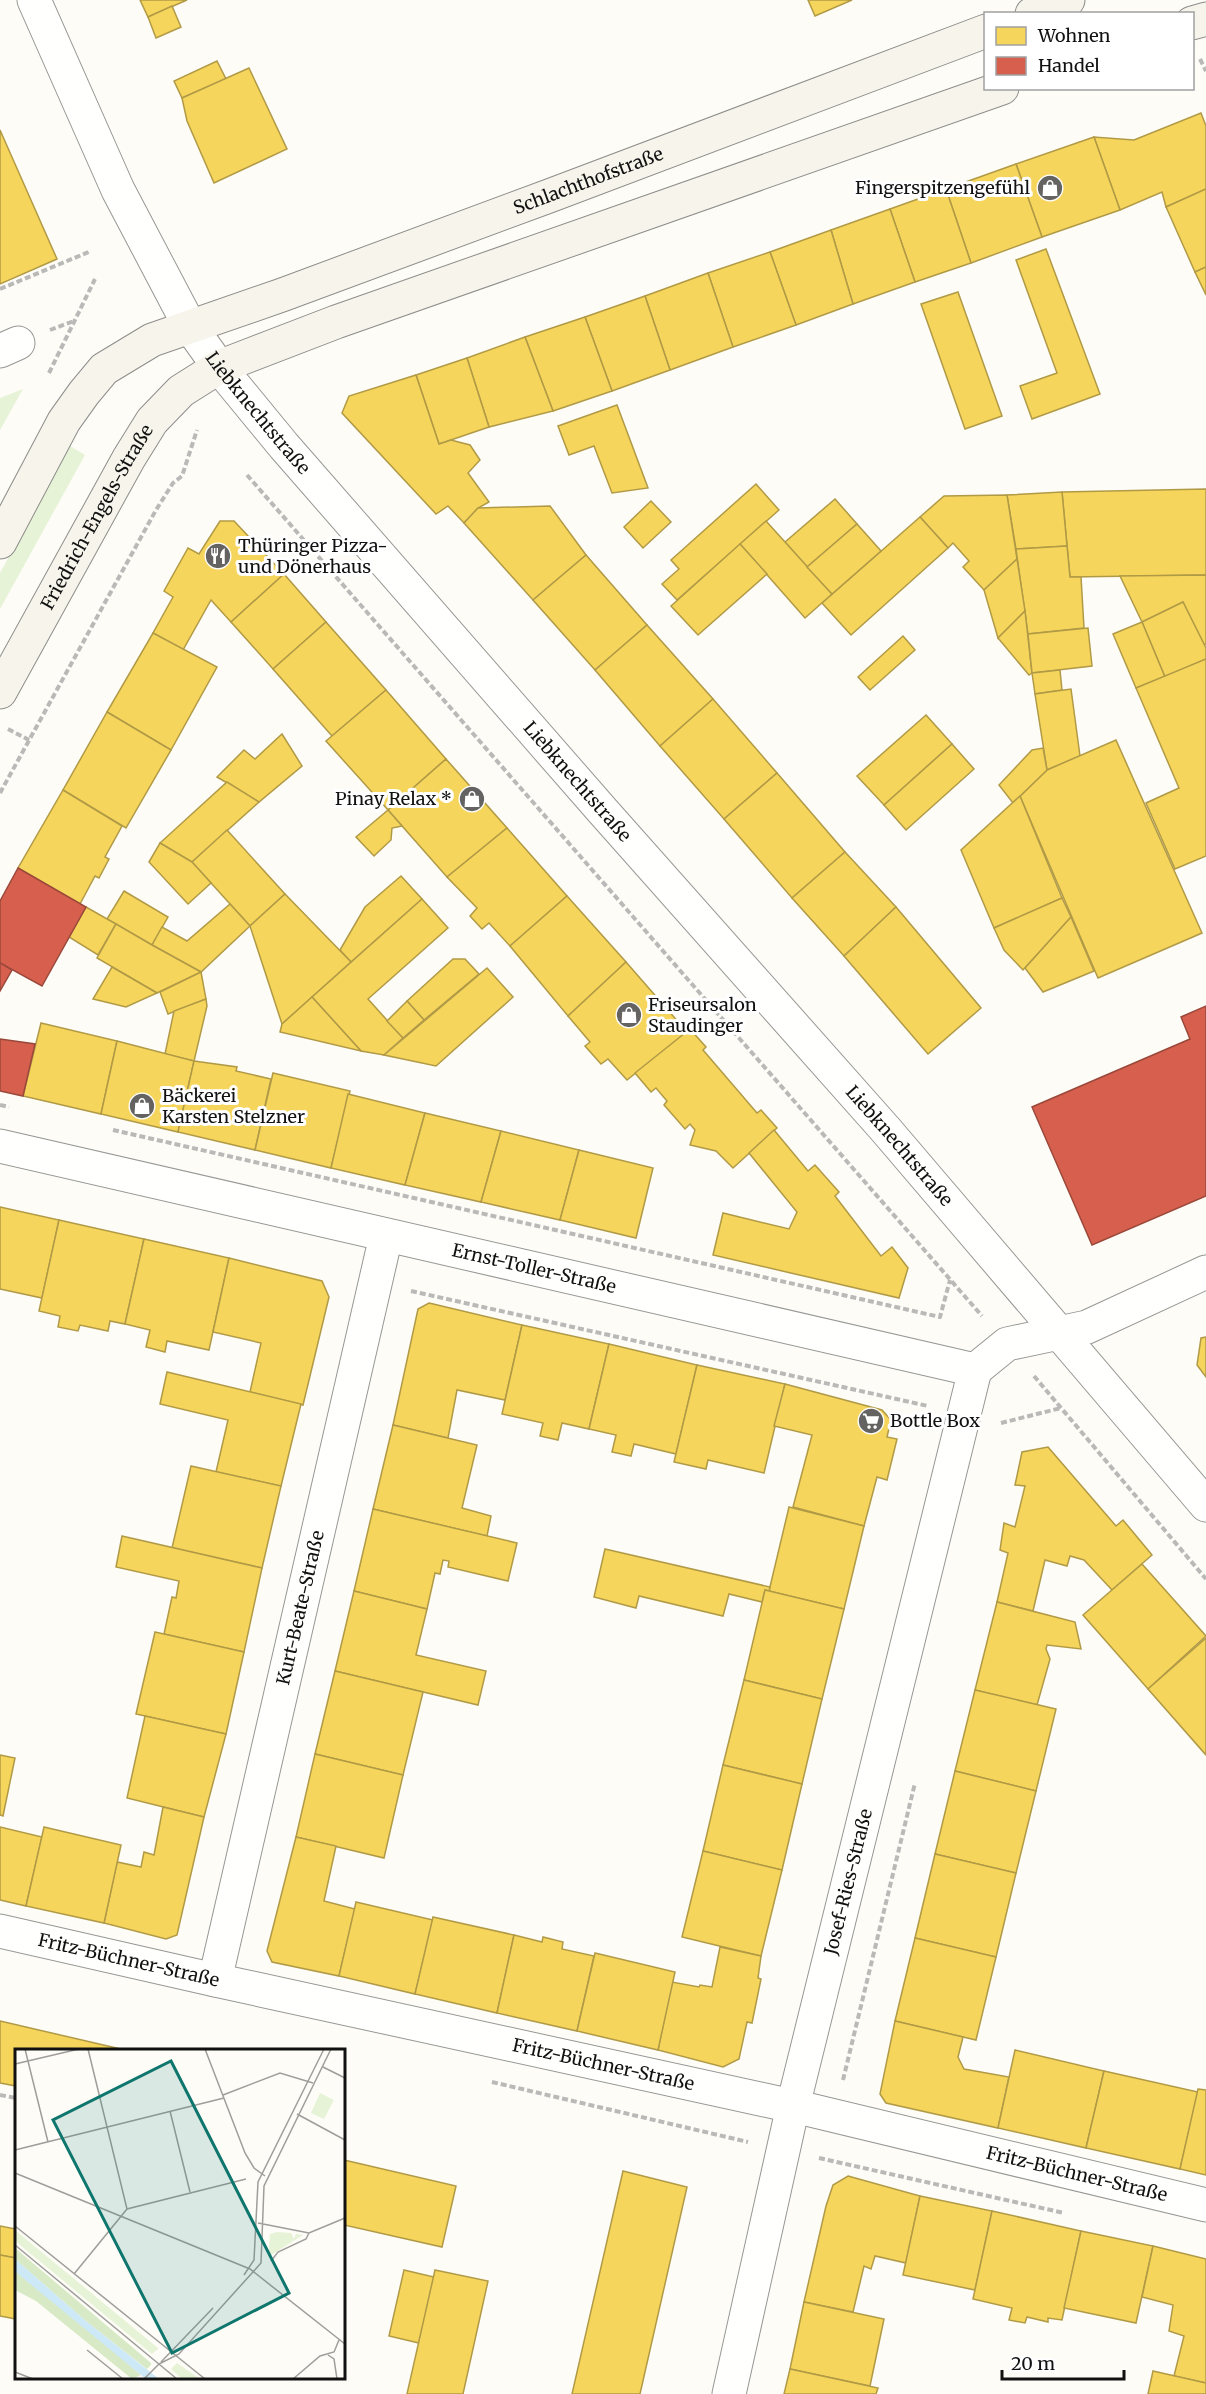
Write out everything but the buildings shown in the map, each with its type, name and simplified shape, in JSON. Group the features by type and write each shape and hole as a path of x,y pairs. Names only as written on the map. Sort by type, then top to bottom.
{"main road":[{"path":"1037,12 1068,0"},
{"name":"Schlachthofstraße","path":"189,326 282,295 984,32"},
{"path":"219,367 381,306 996,90"},
{"path":"0,542 64,421 104,369 152,340 189,326"},
{"name":"Friedrich-Engels-Straße","path":"0,692 129,458 152,421 181,391 219,367"}],"street":[{"name":"Liebknechtstraße","path":"34,0 118,190 189,326 219,367 284,446 601,809 886,1130 1206,1505"},
{"name":"Ernst-Toller-Straße","path":"0,1146 975,1370"},
{"name":"Kurt-Beate-Straße","path":"215,1980 386,1236"},
{"path":"975,1370 1007,1344 1087,1327 1206,1272"},
{"name":"Josef-Ries-Straße","path":"729,2394 793,2106 975,1370"},
{"name":"Fritz-Büchner-Straße","path":"0,1930 215,1980 793,2106 1206,2205"}],"path":[{"path":"0,289 91,251"},
{"path":"45,382 95,279"},
{"path":"248,475 1007,1344 1206,1579"},
{"path":"0,793 156,510 173,483 182,476"},
{"path":"0,724 29,740"},
{"path":"0,1105 12,1107"},
{"path":"104,1128 940,1317 950,1279"},
{"path":"375,1283 925,1405"},
{"path":"999,1434 1002,1422 1061,1408"},
{"path":"843,2082 915,1781"},
{"path":"0,2095 15,2098"},
{"path":"824,2159 1067,2213"}],"green space":[{"path":"23,389 0,430 0,398"},
{"path":"70,446 85,455 0,609 0,573"}],"place":[{"name":"Fingerspitzengefühl","path":"1050,188"},
{"name":"Thüringer Pizza- und Dönerhaus","path":"218,556"},
{"name":"Pinay Relax *","path":"472,799"},
{"name":"Friseursalon Staudinger","path":"629,1015"},
{"name":"Bäckerei Karsten Stelzner","path":"142,1106"},
{"name":"Bottle Box","path":"871,1421"}]}
